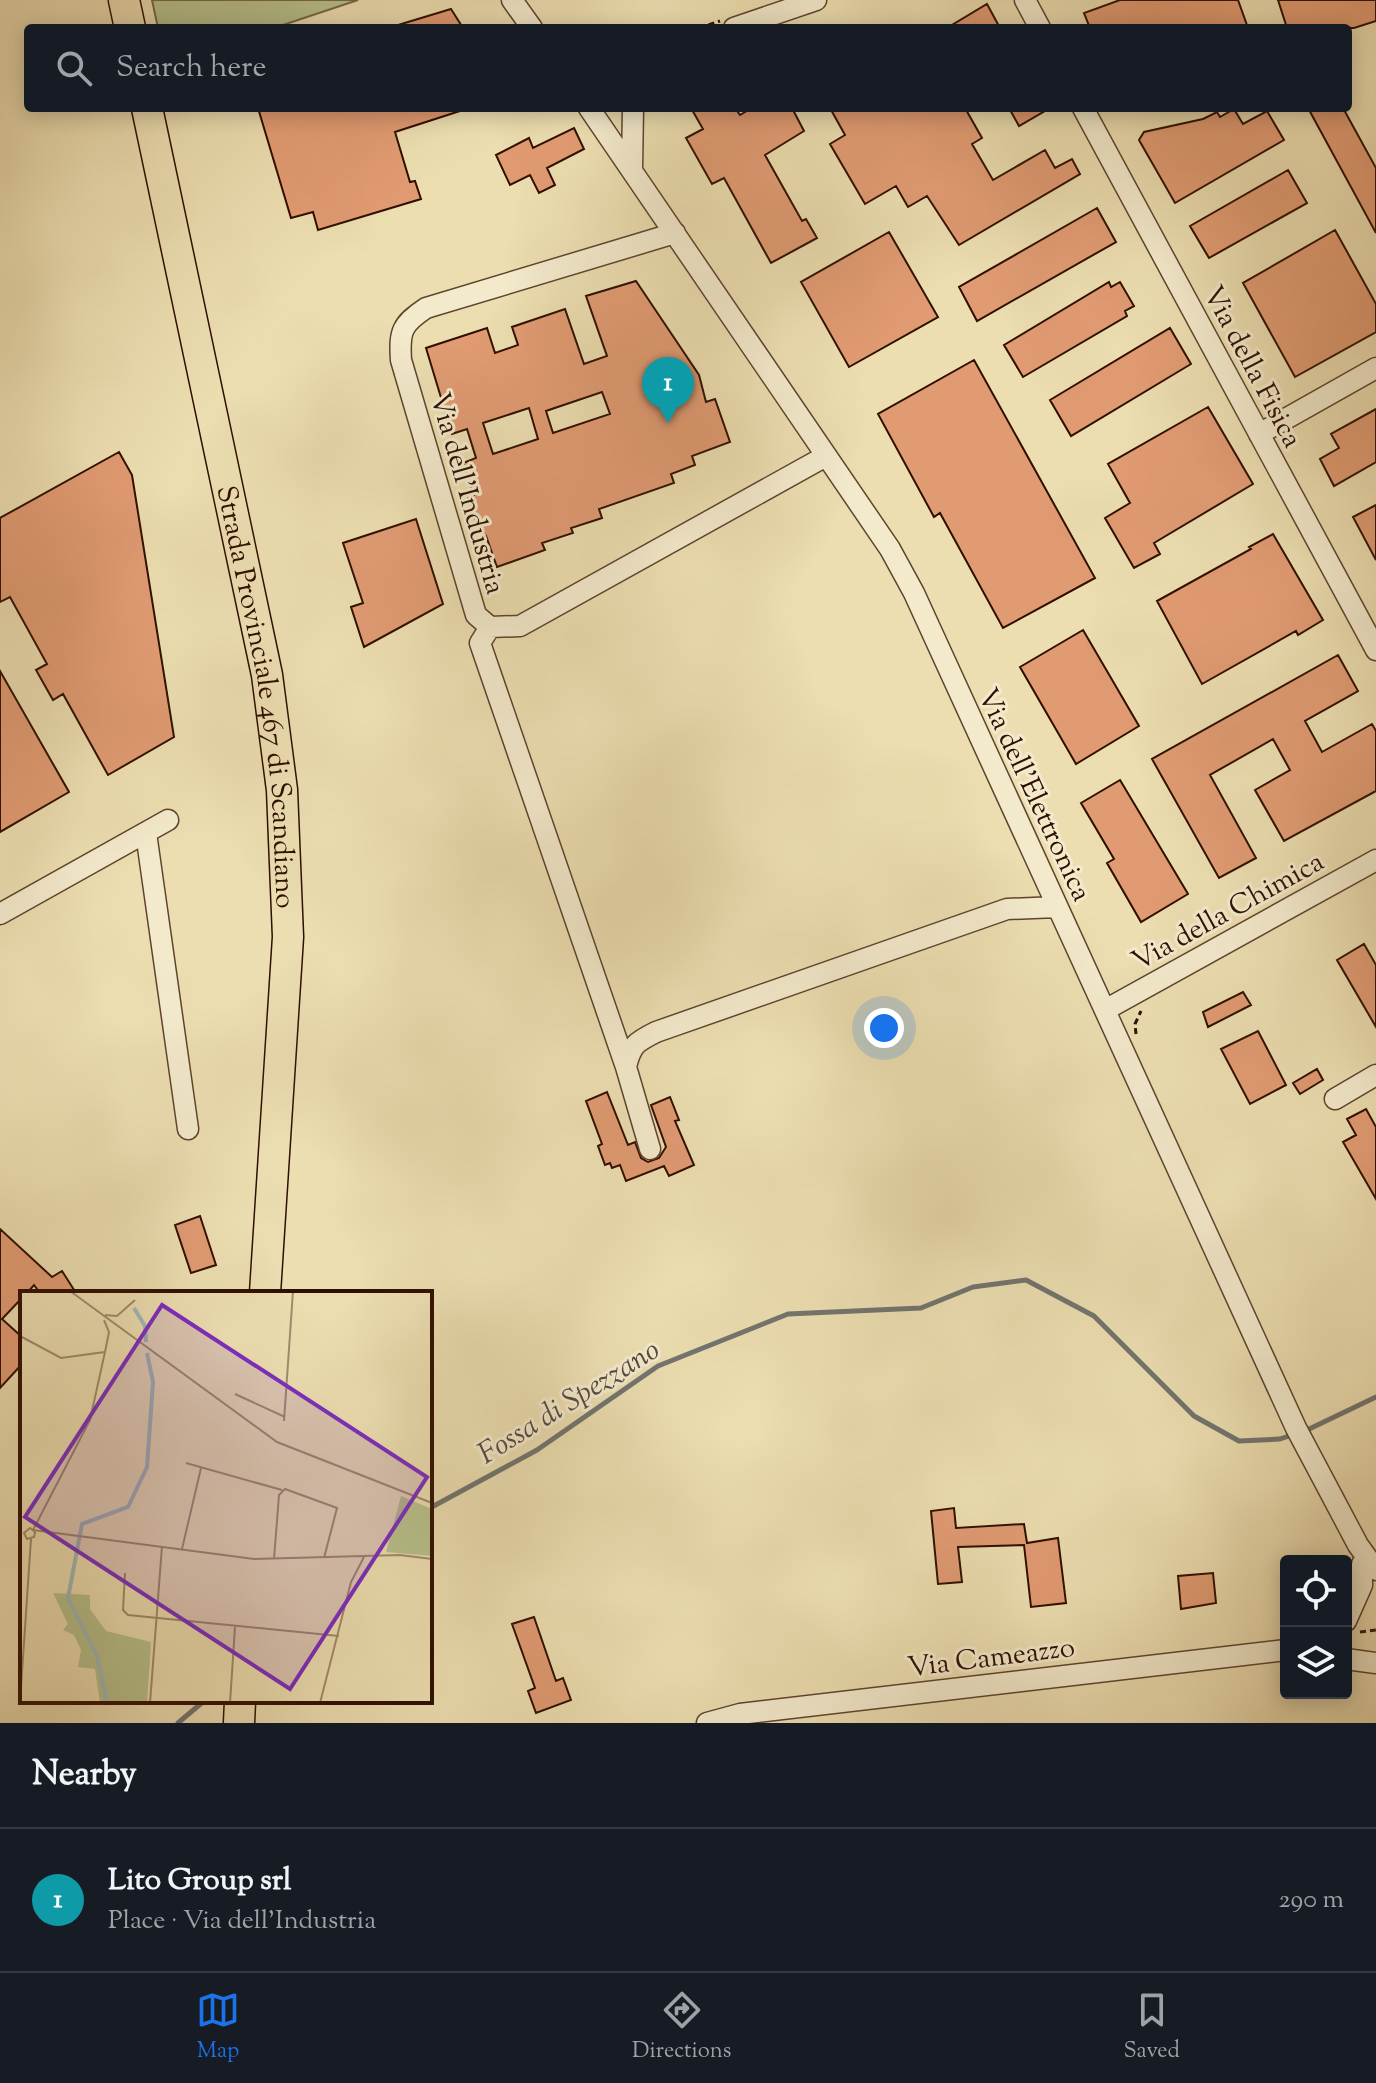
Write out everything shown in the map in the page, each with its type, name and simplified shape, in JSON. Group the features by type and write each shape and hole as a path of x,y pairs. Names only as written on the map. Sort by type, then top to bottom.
{"highway":[{"path":"124,0 129,24"},
{"name":"Strada Provinciale 467 di Scandiano","path":"148,112 267,675 282,790 288,937 265,1291"},
{"path":"239,1723 240,1703"}],"street":[{"path":"512,0 529,24"},
{"path":"746,24 816,0"},
{"path":"1025,0 1038,24"},
{"name":"Via dell'Elettronica","path":"592,112 890,549 914,593 1275,1383 1376,1586"},
{"path":"632,169 633,112"},
{"name":"Via della Fisica","path":"1085,112 1376,650"},
{"name":"Via dell'Industria","path":"675,233 426,308 407,321 400,340 401,360 476,615 490,627 520,626 826,456"},
{"path":"1259,434 1376,368"},
{"path":"490,627 480,643 626,1067 650,1149"},
{"path":"0,914 168,820"},
{"path":"146,833 188,1129"},
{"name":"Via della Chimica","path":"1105,1010 1376,860"},
{"path":"626,1067 637,1041 656,1032 1007,909 1057,907"},
{"path":"1335,1099 1376,1075"},
{"path":"1352,1608 1362,1585 1365,1559"},
{"path":"1352,1648 1376,1650"},
{"name":"Via Cameazzo","path":"707,1723 740,1714 1280,1652"},
{"path":"1352,1660 1376,1663"}],"green space":[{"path":"152,0 358,0 286,24 157,24"}],"building":[{"path":"1120,0 1238,0 1247,24 1088,24 1084,13"},
{"path":"1278,0 1376,0 1376,21 1354,28 1352,24 1286,24"},
{"path":"987,4 998,24 954,24"},
{"path":"451,9 460,24 401,24"},
{"path":"259,112 457,112 395,132 410,182 415,181 421,199 318,230 313,212 291,218"},
{"path":"693,112 738,112 740,115 745,112 794,112 804,131 765,155 802,221 806,219 817,238 771,263 724,178 712,184 686,138 703,129"},
{"path":"832,112 967,112 982,138 972,144 993,180 1045,150 1055,168 1072,159 1080,174 959,245 927,196 908,207 896,186 865,204 830,144 845,135"},
{"path":"1011,112 1043,112 1019,126"},
{"path":"1217,112 1220,117 1236,112 1243,124 1268,112 1284,140 1175,203 1139,140 1144,132 1203,119"},
{"path":"1310,112 1345,112 1376,168 1376,233"},
{"path":"574,128 584,149 547,168 555,185 539,193 530,175 510,185 496,155 529,138 533,148"},
{"path":"1288,170 1307,203 1209,258 1190,226"},
{"path":"1097,208 1116,242 977,321 959,287"},
{"path":"1335,230 1376,304 1376,332 1295,377 1243,283"},
{"path":"889,232 938,317 849,367 801,282"},
{"path":"636,281 699,375 706,402 715,399 730,442 692,456 695,465 671,474 674,483 599,509 602,518 571,528 573,533 542,543 545,550 497,567 486,536 482,538 468,497 474,495 463,463 476,458 467,429 452,434 426,348 487,328 495,353 518,345 512,327 565,309 584,364 607,356 586,296","holes":["602,392 610,414 553,433 546,411","529,408 538,439 493,454 483,423"]},
{"path":"1109,282 1111,287 1120,282 1134,306 1125,311 1127,316 1023,377 1004,345"},
{"path":"1170,328 1191,364 1071,436 1050,400"},
{"path":"974,360 1095,578 1003,628 940,513 934,517 878,414"},
{"path":"1208,407 1253,484 1154,543 1160,554 1134,568 1105,518 1130,503 1108,464"},
{"path":"1376,409 1376,462 1334,486 1320,459 1339,448 1331,434"},
{"path":"119,452 132,475 174,737 108,775 63,694 53,700 36,670 47,664 10,597 0,602 0,518"},
{"path":"1376,505 1376,560 1353,517"},
{"path":"416,519 443,604 364,647 351,607 363,603 343,543"},
{"path":"1273,534 1323,620 1298,635 1296,631 1202,684 1157,601"},
{"path":"1083,630 1139,726 1076,764 1020,667"},
{"path":"1338,655 1358,691 1305,721 1322,752 1372,724 1376,731 1376,791 1284,841 1255,790 1290,770 1273,739 1210,775 1256,858 1219,878 1152,759"},
{"path":"0,671 69,792 0,832"},
{"path":"1120,780 1188,894 1141,922 1107,863 1114,859 1081,803"},
{"path":"1364,944 1376,965 1376,1027 1337,960"},
{"path":"1243,992 1251,1005 1208,1027 1203,1012"},
{"path":"1258,1031 1286,1085 1250,1104 1221,1049"},
{"path":"1317,1069 1323,1080 1300,1094 1293,1083"},
{"path":"607,1092 628,1145 635,1142 641,1158 648,1162 659,1158 666,1147 651,1105 670,1097 679,1120 675,1121 694,1165 669,1176 664,1166 626,1181 620,1165 612,1168 610,1163 605,1165 598,1146 602,1144 586,1101"},
{"path":"1366,1109 1376,1127 1376,1199 1343,1142 1356,1135 1347,1119"},
{"path":"200,1216 216,1265 191,1273 175,1225"},
{"path":"0,1229 52,1277 62,1271 75,1291 38,1291 34,1285 29,1291 20,1291 20,1300 2,1319 20,1335 20,1366 0,1388"},
{"path":"954,1508 956,1528 1024,1524 1027,1543 1058,1538 1066,1603 1031,1607 1024,1545 958,1547 962,1582 938,1584 931,1511"},
{"path":"1213,1573 1216,1603 1181,1609 1178,1576"},
{"path":"534,1617 556,1681 563,1678 571,1700 536,1713 528,1691 535,1688 512,1624"}],"waterway":[{"name":"Fossa di Spezzano","path":"432,1507 537,1450 658,1366 788,1314 921,1308 973,1287 1026,1280 1094,1316 1194,1416 1239,1441 1280,1439 1295,1434"},
{"name":"Fossa di Spezzano","path":"1305,1431 1376,1397"},
{"name":"Fossa di Spezzano","path":"178,1723 202,1703"}],"place":[{"name":"Lito Group srl","path":"668,423"}]}
